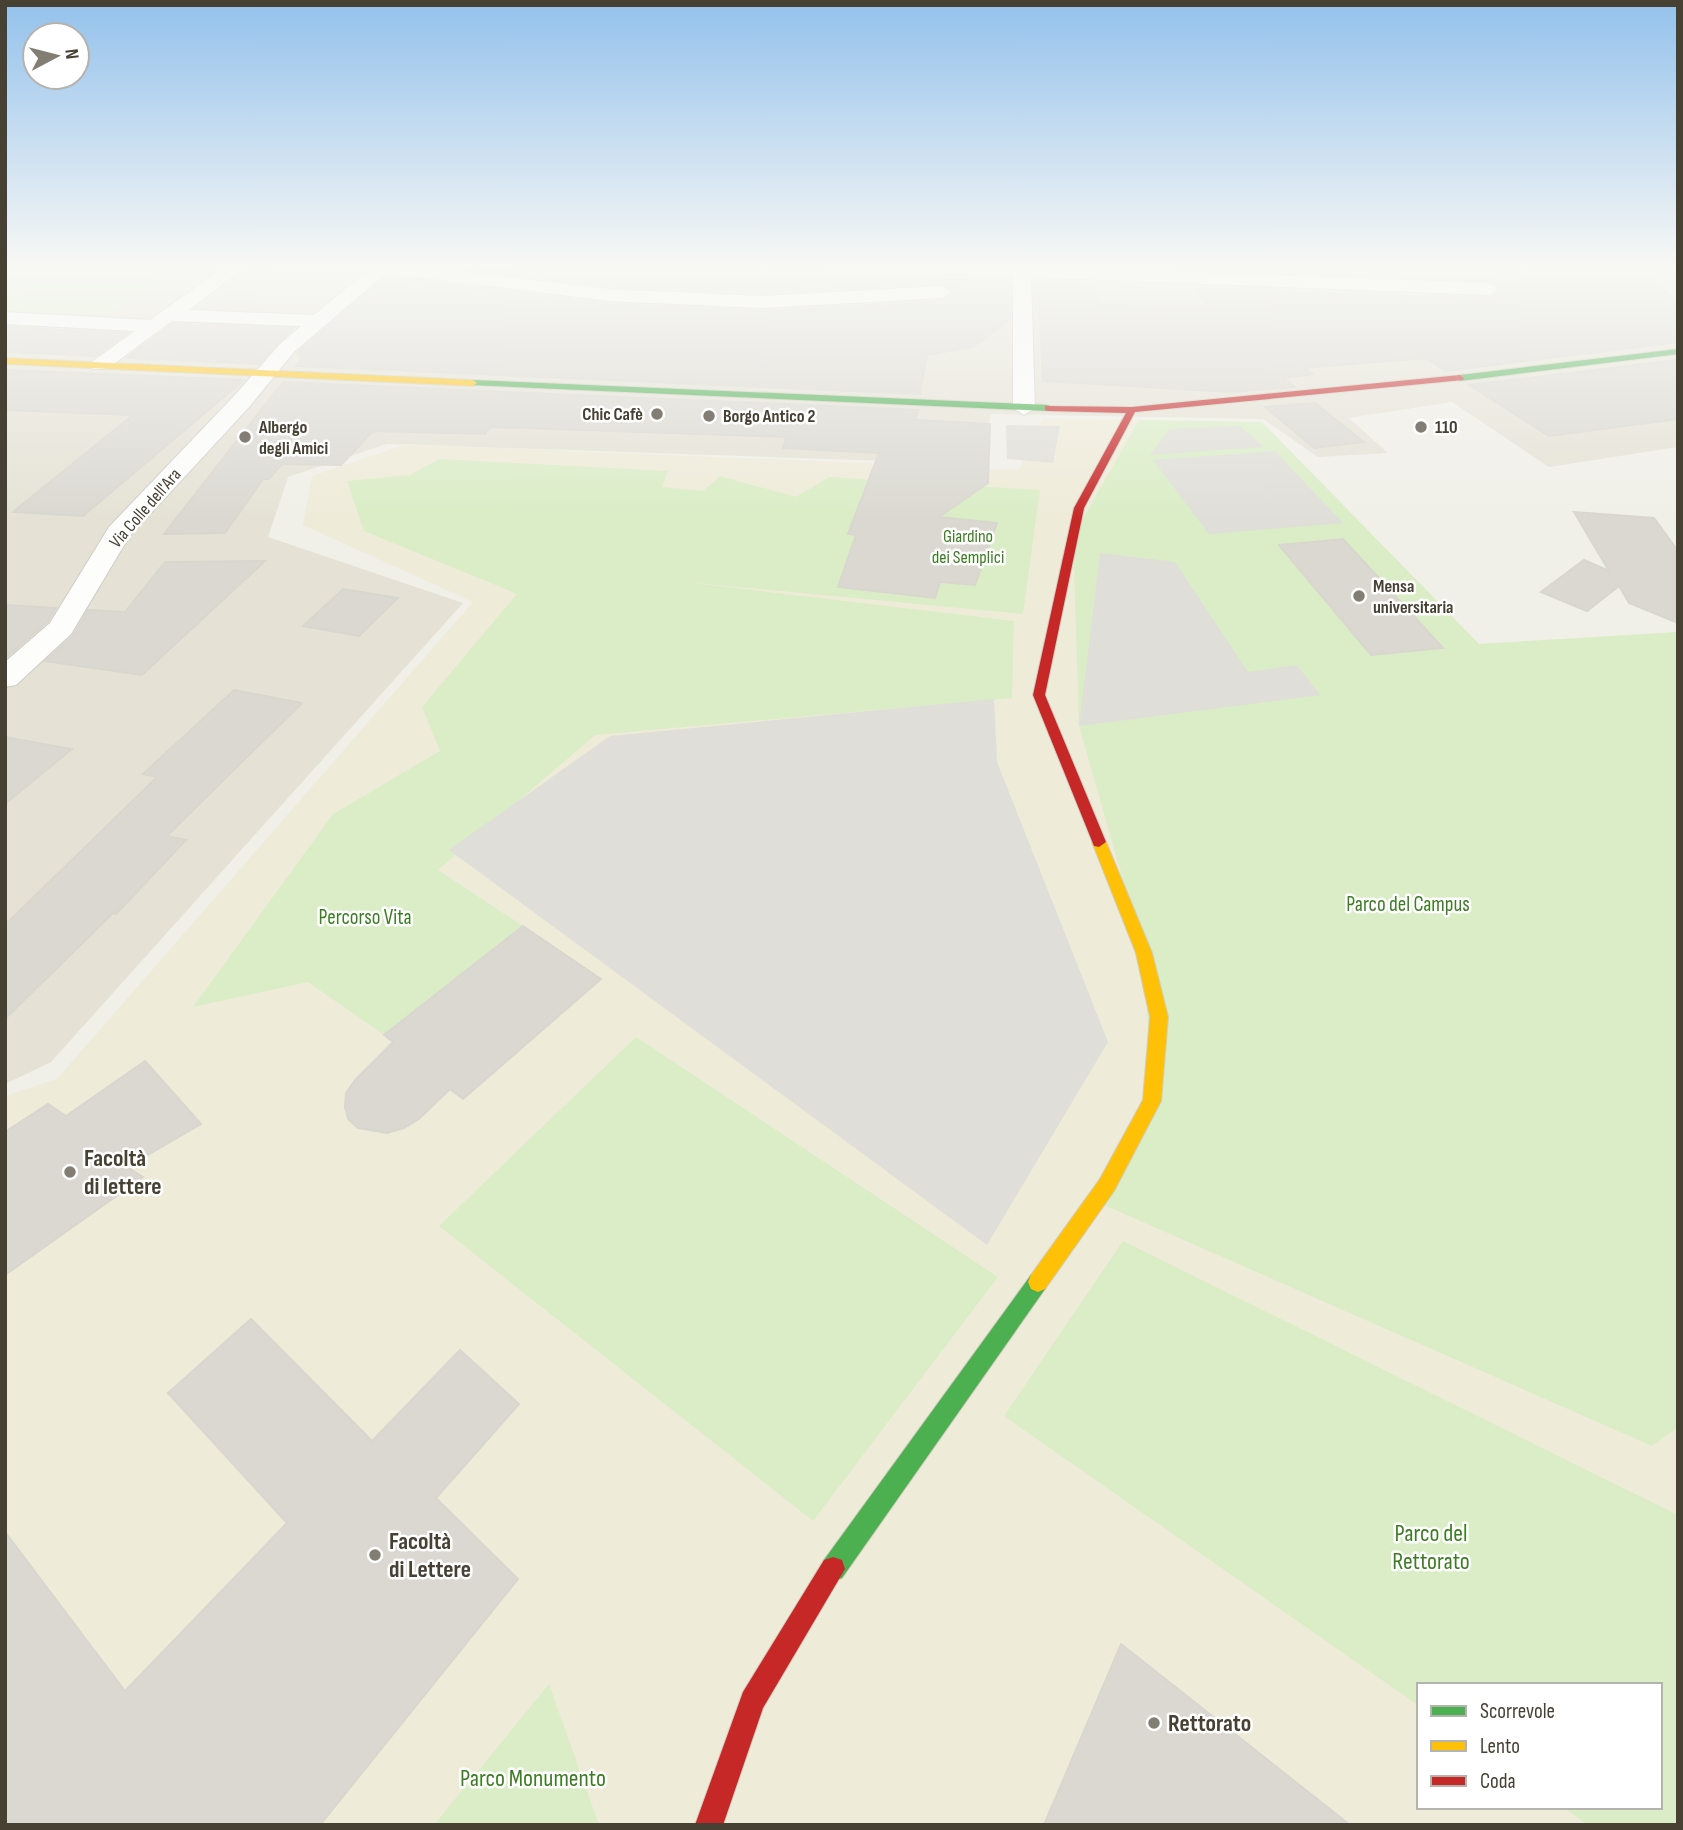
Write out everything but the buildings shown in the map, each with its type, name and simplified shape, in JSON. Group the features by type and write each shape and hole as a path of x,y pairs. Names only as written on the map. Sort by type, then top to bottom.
{"street":[{"path":"100,365 122,349"},
{"name":"Via Colle dell'Ara","path":"7,676 61,628 118,533 242,401 286,349"},
{"path":"1022,349 1024,408"},
{"path":"5,361 1024,408 1132,410 1358,390 1678,351"},
{"path":"709,1825 752,1701 813,1597 1107,1185 1152,1101 1159,1017 1144,953 1040,695 1079,508 1132,410"}],"shaded area":[{"path":"5,349 1678,349 1678,447 1549,467 1452,402 1349,418 1388,453 1318,457 1263,419 991,414 977,464 387,444 288,477 268,537 463,603 51,1062 5,1084"},
{"path":"1042,419 1262,422 1479,644 1678,632 1678,1825 5,1825 5,1096 57,1079 473,602 303,525 312,476 407,444 1019,470"},
{"path":"1006,425 1060,426 1053,463 1007,459"},
{"path":"1240,426 1264,447 1150,455 1170,429"},
{"path":"1275,451 1343,523 1209,534 1153,460"},
{"path":"1100,553 1175,562 1248,672 1297,665 1320,695 1079,726"},
{"path":"994,699 997,762 1108,1042 987,1245 449,850 610,736"}],"green space":[{"name":"Parco del Campus","path":"1139,420 1262,422 1479,644 1678,632 1678,1427 1652,1446 1095,1201 1152,1101 1144,953 1079,726 1073,536"},
{"name":"Percorso Vita","path":"439,459 668,471 662,487 703,491 720,476 796,497 829,477 1040,490 1023,614 685,582 1014,621 1012,698 595,735 438,870 523,926 384,1035 308,982 193,1007 333,814 440,751 422,707 517,594 364,531 347,481 410,475"},
{"path":"636,1037 998,1277 813,1521 439,1226"},
{"name":"Parco del Rettorato","path":"1123,1241 1678,1515 1678,1825 1588,1825 1566,1809 1662,1809 1662,1683 1417,1683 1417,1705 1004,1416"},
{"name":"Parco Monumento","path":"549,1684 599,1825 434,1825"}],"traffic: fast":[{"path":"1460,378 1678,351"},
{"path":"473,383 1048,408"},
{"path":"833,1569 1038,1282"}],"traffic: slow":[{"path":"5,361 473,383"},
{"path":"1038,1282 1107,1185 1152,1101 1159,1017 1144,953 1099,842"}],"traffic: jam":[{"path":"1048,408 1132,410 1460,378"},
{"path":"1099,842 1039,695 1079,508 1132,410"},
{"path":"709,1825 752,1701 833,1569"}],"place":[{"name":"Chic Cafè","path":"657,414"},
{"name":"Borgo Antico 2","path":"709,416"},
{"name":"110","path":"1421,427"},
{"name":"Albergo degli Amici","path":"245,437"},
{"name":"Mensa universitaria","path":"1359,596"},
{"name":"Facoltà di lettere","path":"70,1172"},
{"name":"Facoltà di Lettere","path":"375,1555"},
{"name":"Rettorato","path":"1154,1723"}],"park label":[{"name":"Giardino dei Semplici","path":"968,546"}]}
